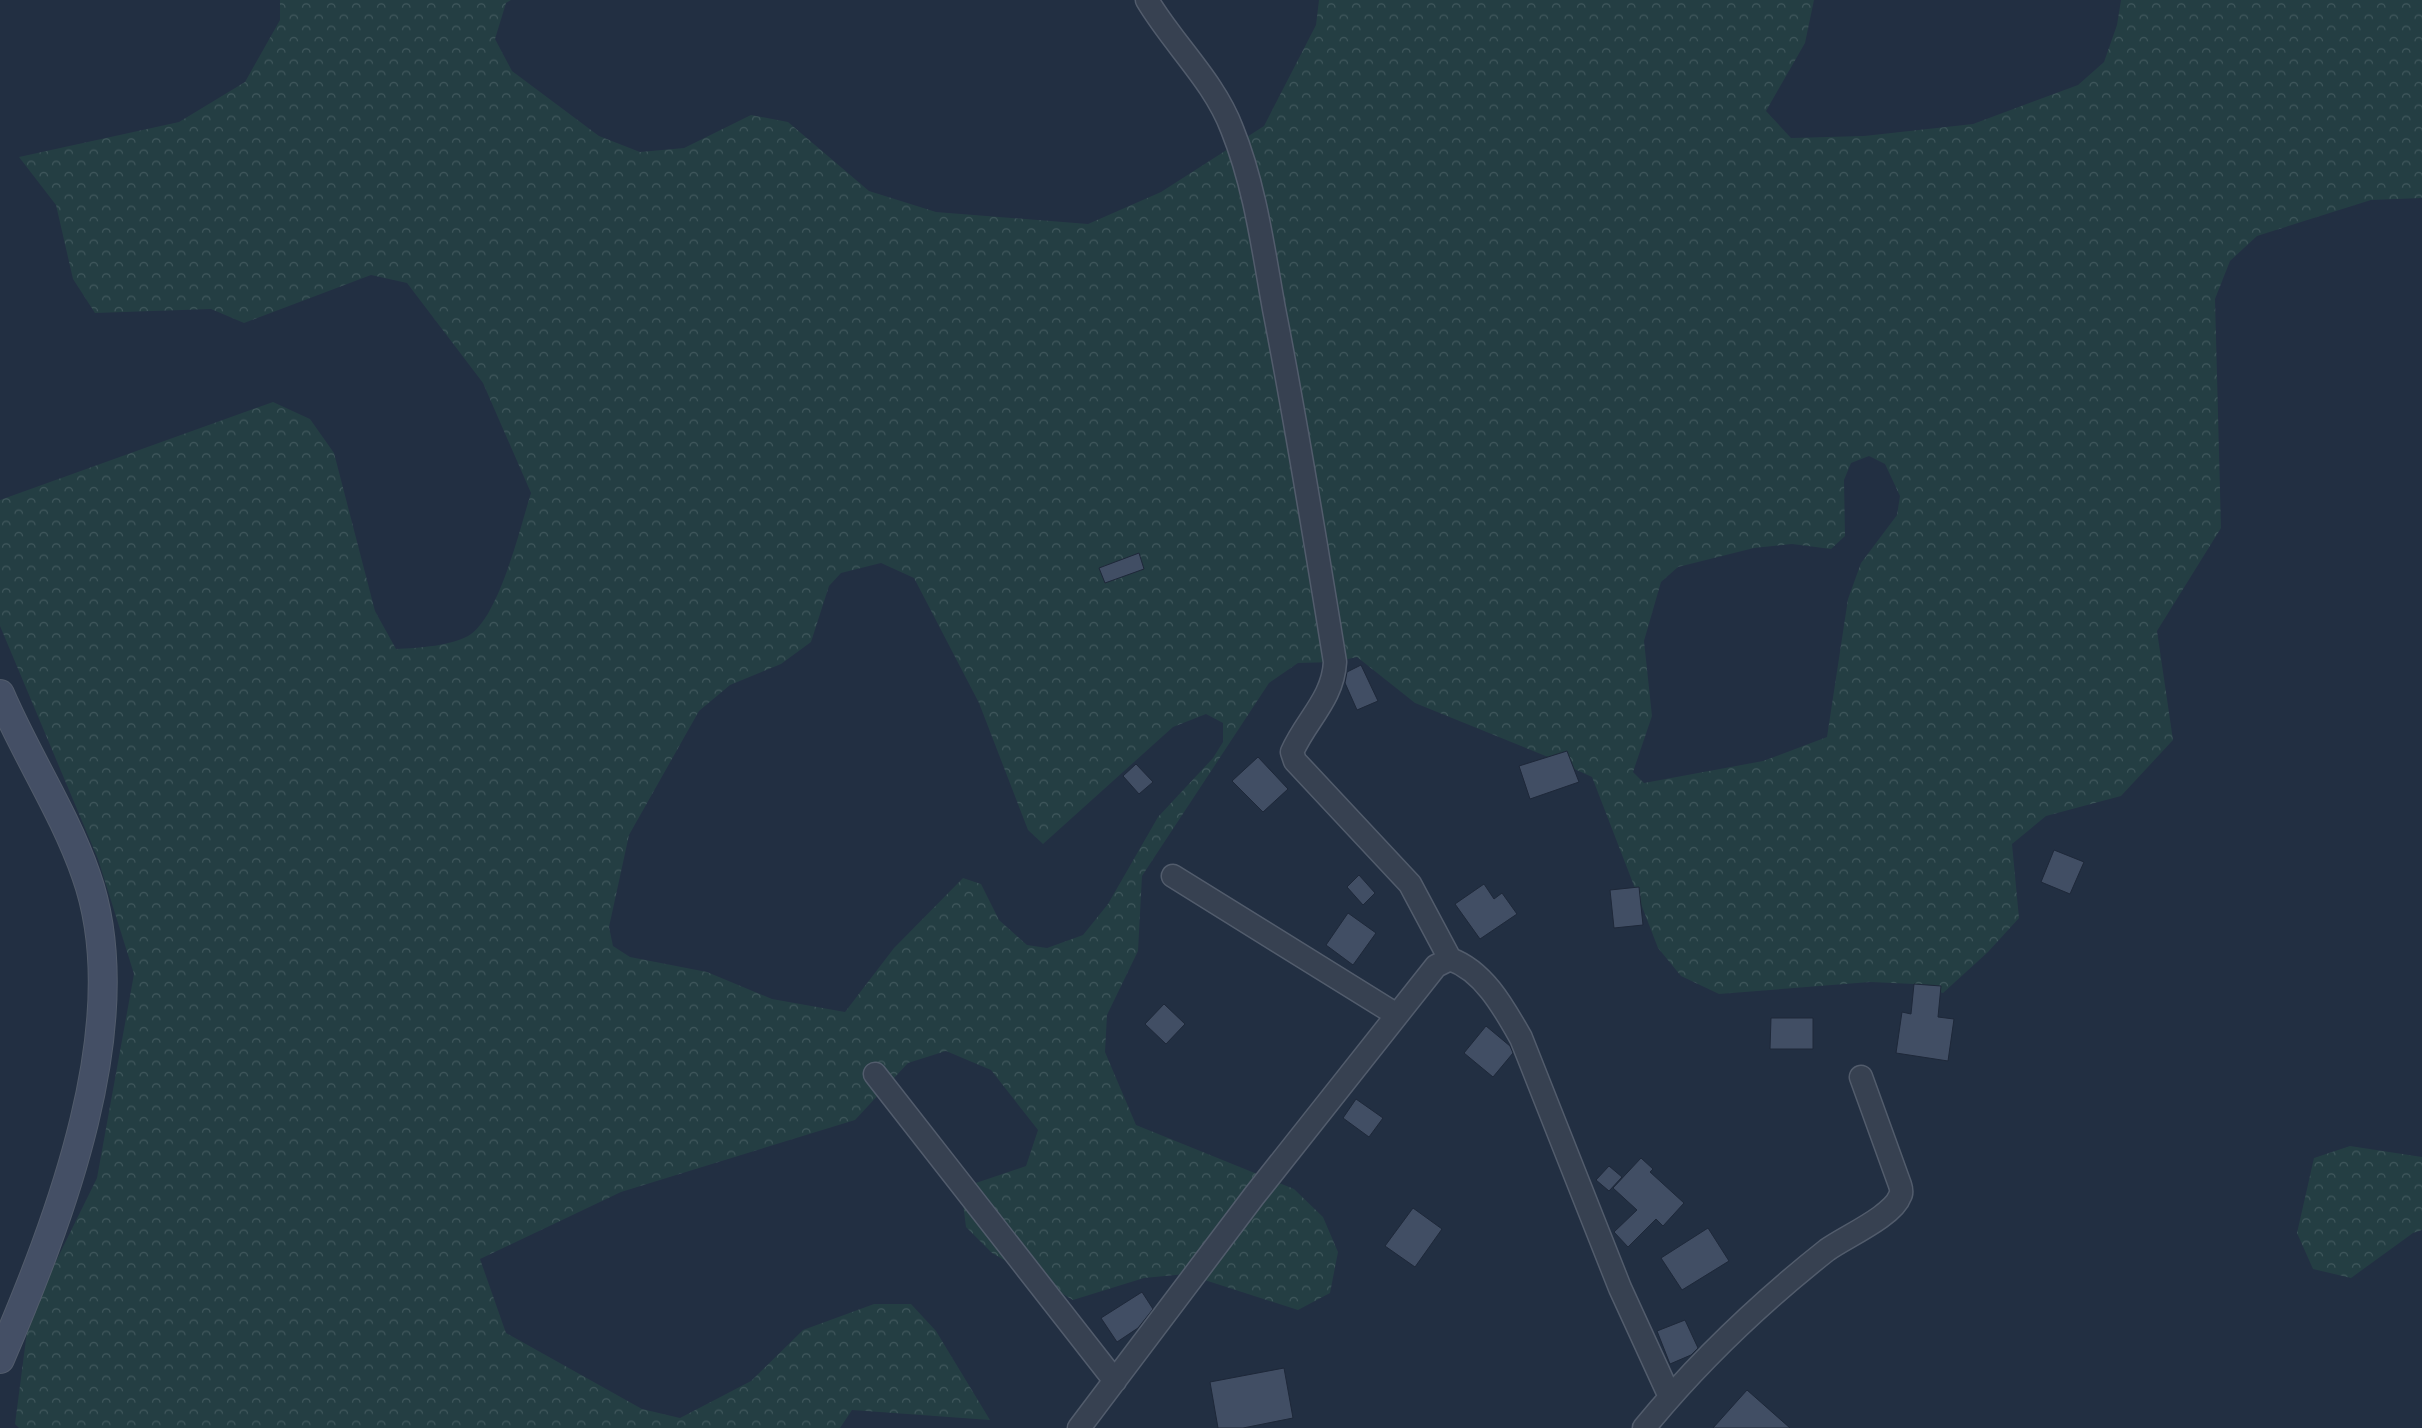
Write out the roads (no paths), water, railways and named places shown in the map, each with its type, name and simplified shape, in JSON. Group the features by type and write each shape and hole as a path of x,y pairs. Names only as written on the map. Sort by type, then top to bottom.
{"street":[{"path":"1147,0 1162,26 1214,94 1232,128 1251,186 1282,349 1335,662 1334,678 1326,698 1298,738 1292,752 1296,761 1410,884 1450,959 1463,964 1501,1002 1521,1038 1620,1288 1670,1397"},
{"path":"0,1359 35,1277 68,1175 91,1089 100,1041 103,990 95,910 86,875 1,700"},
{"path":"1173,876 1397,1015"},
{"path":"1080,1428 1254,1196 1436,966 1450,959"},
{"path":"875,1074 1115,1381"},
{"path":"1644,1428 1719,1343 1828,1250 1884,1214 1895,1205 1901,1196 1900,1185 1861,1077"}]}
